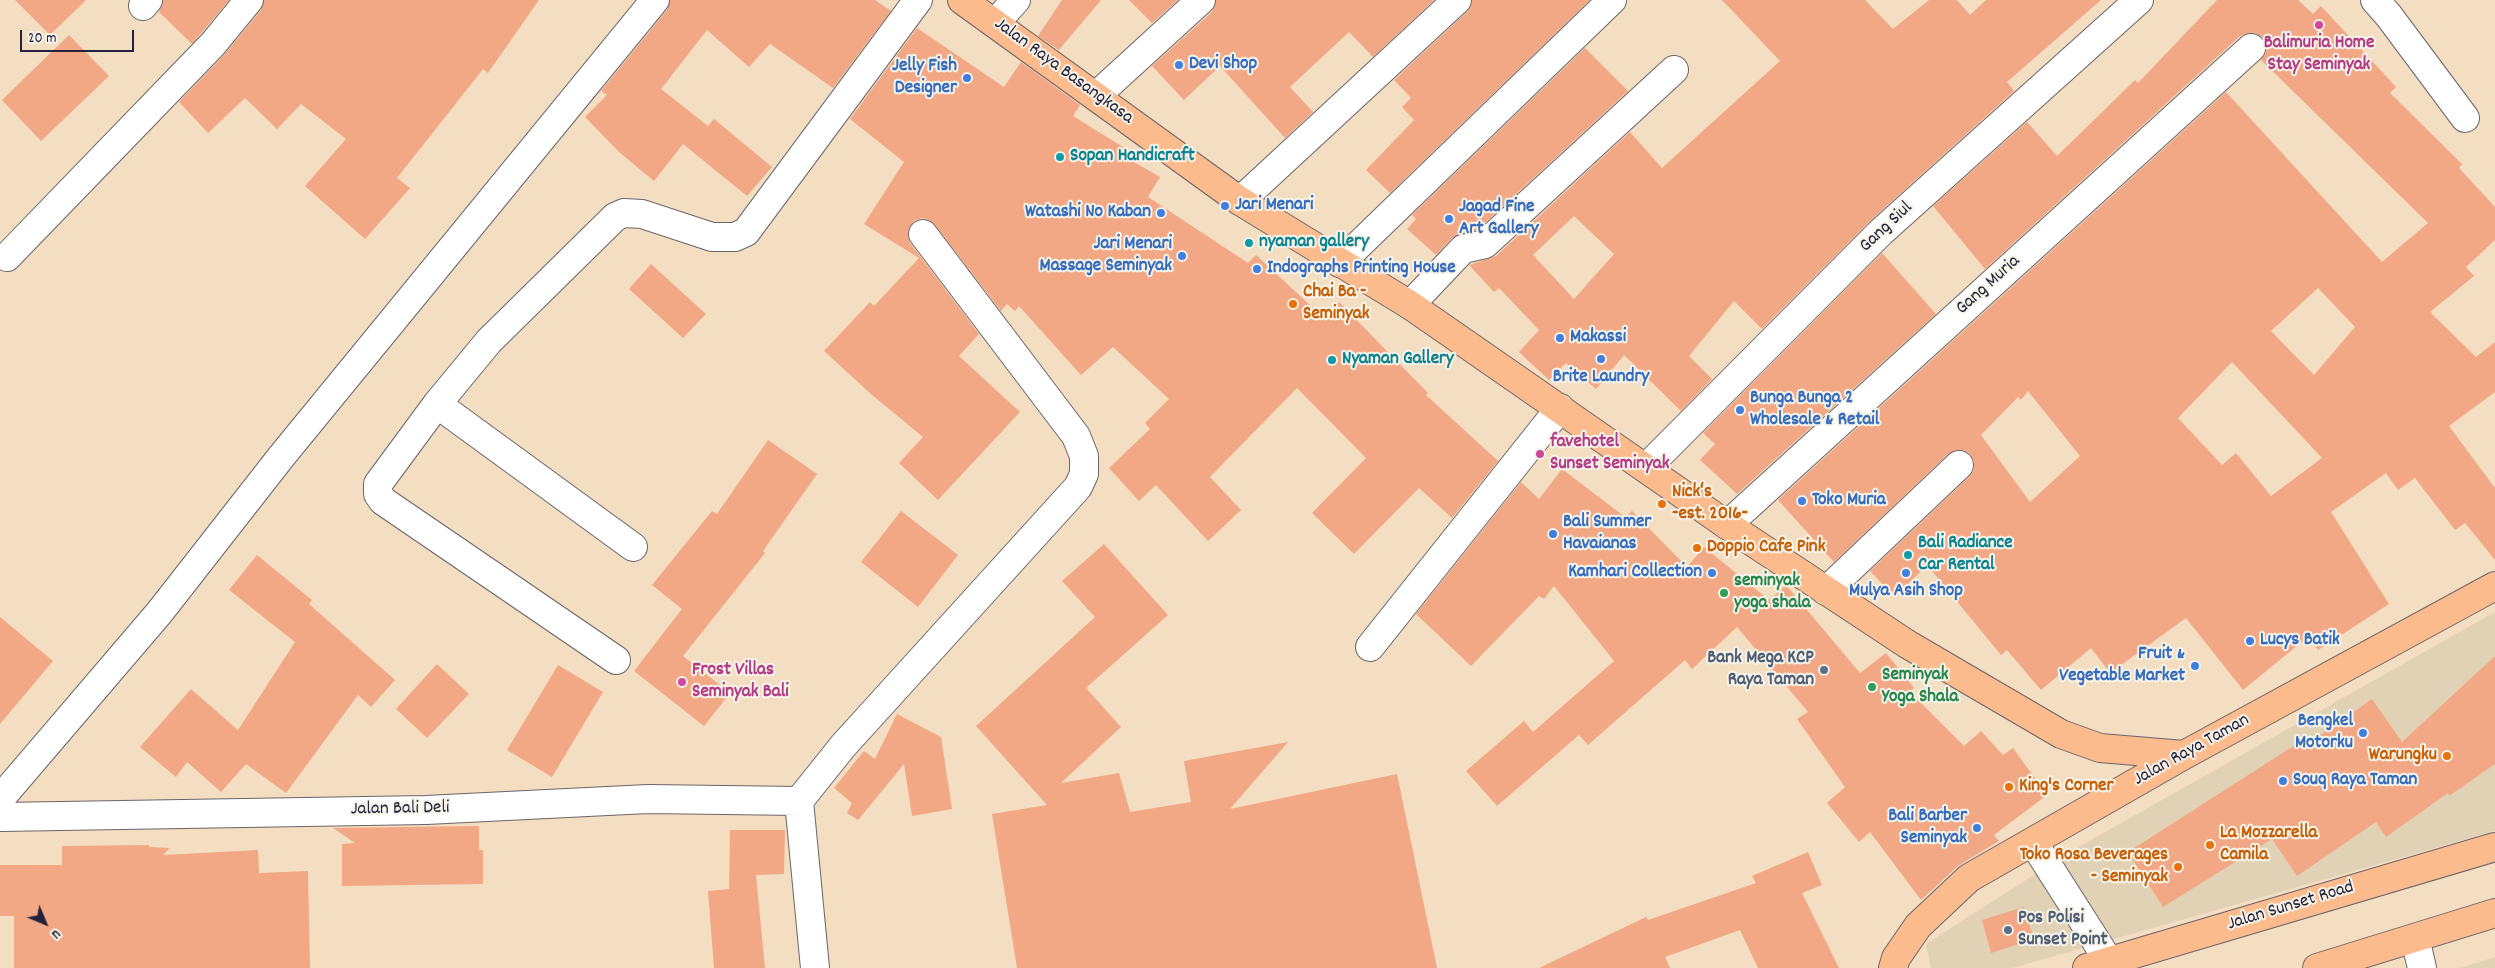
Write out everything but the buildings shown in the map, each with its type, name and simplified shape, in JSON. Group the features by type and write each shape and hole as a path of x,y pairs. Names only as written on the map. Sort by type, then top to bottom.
{"main road":[{"name":"Jalan Raya Basangkasa","path":"962,0 996,22 1240,201 1410,305 1727,525 1908,644 2061,734 2100,748 2184,755"},
{"name":"Jalan Raya Taman","path":"1893,968 1896,958 1918,926 1969,878 2184,755 2495,586"},
{"name":"Jalan Sunset Road","path":"2098,965 2495,847"},
{"path":"2317,968 2495,913"}],"street":[{"path":"7,257 213,44 249,0"},
{"path":"0,799 159,613 288,449 655,0"},
{"path":"616,660 383,501 378,494 378,484 437,404 489,341 615,217 624,213 642,214 712,237 735,237 746,232 918,0"},
{"path":"996,22 1016,0"},
{"path":"1096,96 1200,0"},
{"path":"1240,201 1457,0"},
{"path":"1340,263 1612,0"},
{"name":"Gang Siul","path":"1646,468 1881,232 2139,0"},
{"path":"2375,0 2389,16 2464,118"},
{"name":"Gang Muria","path":"1727,525 2251,48"},
{"path":"1410,305 1463,249 1485,244 1674,70"},
{"path":"815,968 799,801 843,746 1078,488 1084,474 1084,456 1076,436 923,234"},
{"path":"437,404 633,547"},
{"path":"1370,647 1560,408"},
{"path":"1826,591 1959,465"},
{"name":"Jalan Bali Deli","path":"0,816 426,810 648,799 799,801"},
{"path":"2033,842 2098,965"},
{"path":"2415,938 2422,968"}],"shaded area":[{"path":"2495,612 2495,831 2012,968 1931,968 1926,944 2068,853"},
{"path":"2495,957 2495,968 2460,968"}],"place":[{"name":"Balimuria Home Stay Seminyak","path":"2319,25"},
{"name":"Devi Shop","path":"1179,65"},
{"name":"Jelly Fish Designer","path":"967,78"},
{"name":"Sopan Handicraft","path":"1060,157"},
{"name":"Jari Menari","path":"1225,206"},
{"name":"Watashi No Kaban","path":"1161,213"},
{"name":"Jagad Fine Art Gallery","path":"1449,219"},
{"name":"nyaman gallery","path":"1249,243"},
{"name":"Jari Menari Massage Seminyak","path":"1182,256"},
{"name":"Indographs Printing House","path":"1257,269"},
{"name":"Chai Ba - Seminyak","path":"1293,304"},
{"name":"Makassi","path":"1560,338"},
{"name":"Brite Laundry","path":"1601,359"},
{"name":"Nyaman Gallery","path":"1332,360"},
{"name":"Bunga Bunga 2 Wholesale & Retail","path":"1740,410"},
{"name":"favehotel Sunset Seminyak","path":"1540,454"},
{"name":"Toko Muria","path":"1802,501"},
{"name":"Nick‘s -est. 2016-","path":"1662,504"},
{"name":"Bali Summer Havaianas","path":"1553,534"},
{"name":"Doppio Cafe Pink","path":"1697,548"},
{"name":"Bali Radiance Car Rental","path":"1908,555"},
{"name":"Kamhari Collection","path":"1712,573"},
{"name":"Mulya Asih Shop","path":"1906,573"},
{"name":"seminyak yoga shala","path":"1724,593"},
{"name":"Lucys Batik","path":"2250,641"},
{"name":"Fruit & Vegetable Market","path":"2195,666"},
{"name":"Bank Mega KCP Raya Taman","path":"1824,670"},
{"name":"Frost Villas Seminyak Bali","path":"682,682"},
{"name":"Seminyak Yoga Shala","path":"1872,687"},
{"name":"Bengkel Motorku","path":"2363,733"},
{"name":"Warungku","path":"2447,756"},
{"name":"Souq Raya Taman","path":"2283,781"},
{"name":"King's Corner","path":"2009,787"},
{"name":"Bali Barber Seminyak","path":"1977,828"},
{"name":"La Mozzarella Camila","path":"2210,845"},
{"name":"Toko Rosa Beverages - Seminyak","path":"2178,867"},
{"name":"Pos Polisi Sunset Point","path":"2008,930"}]}
